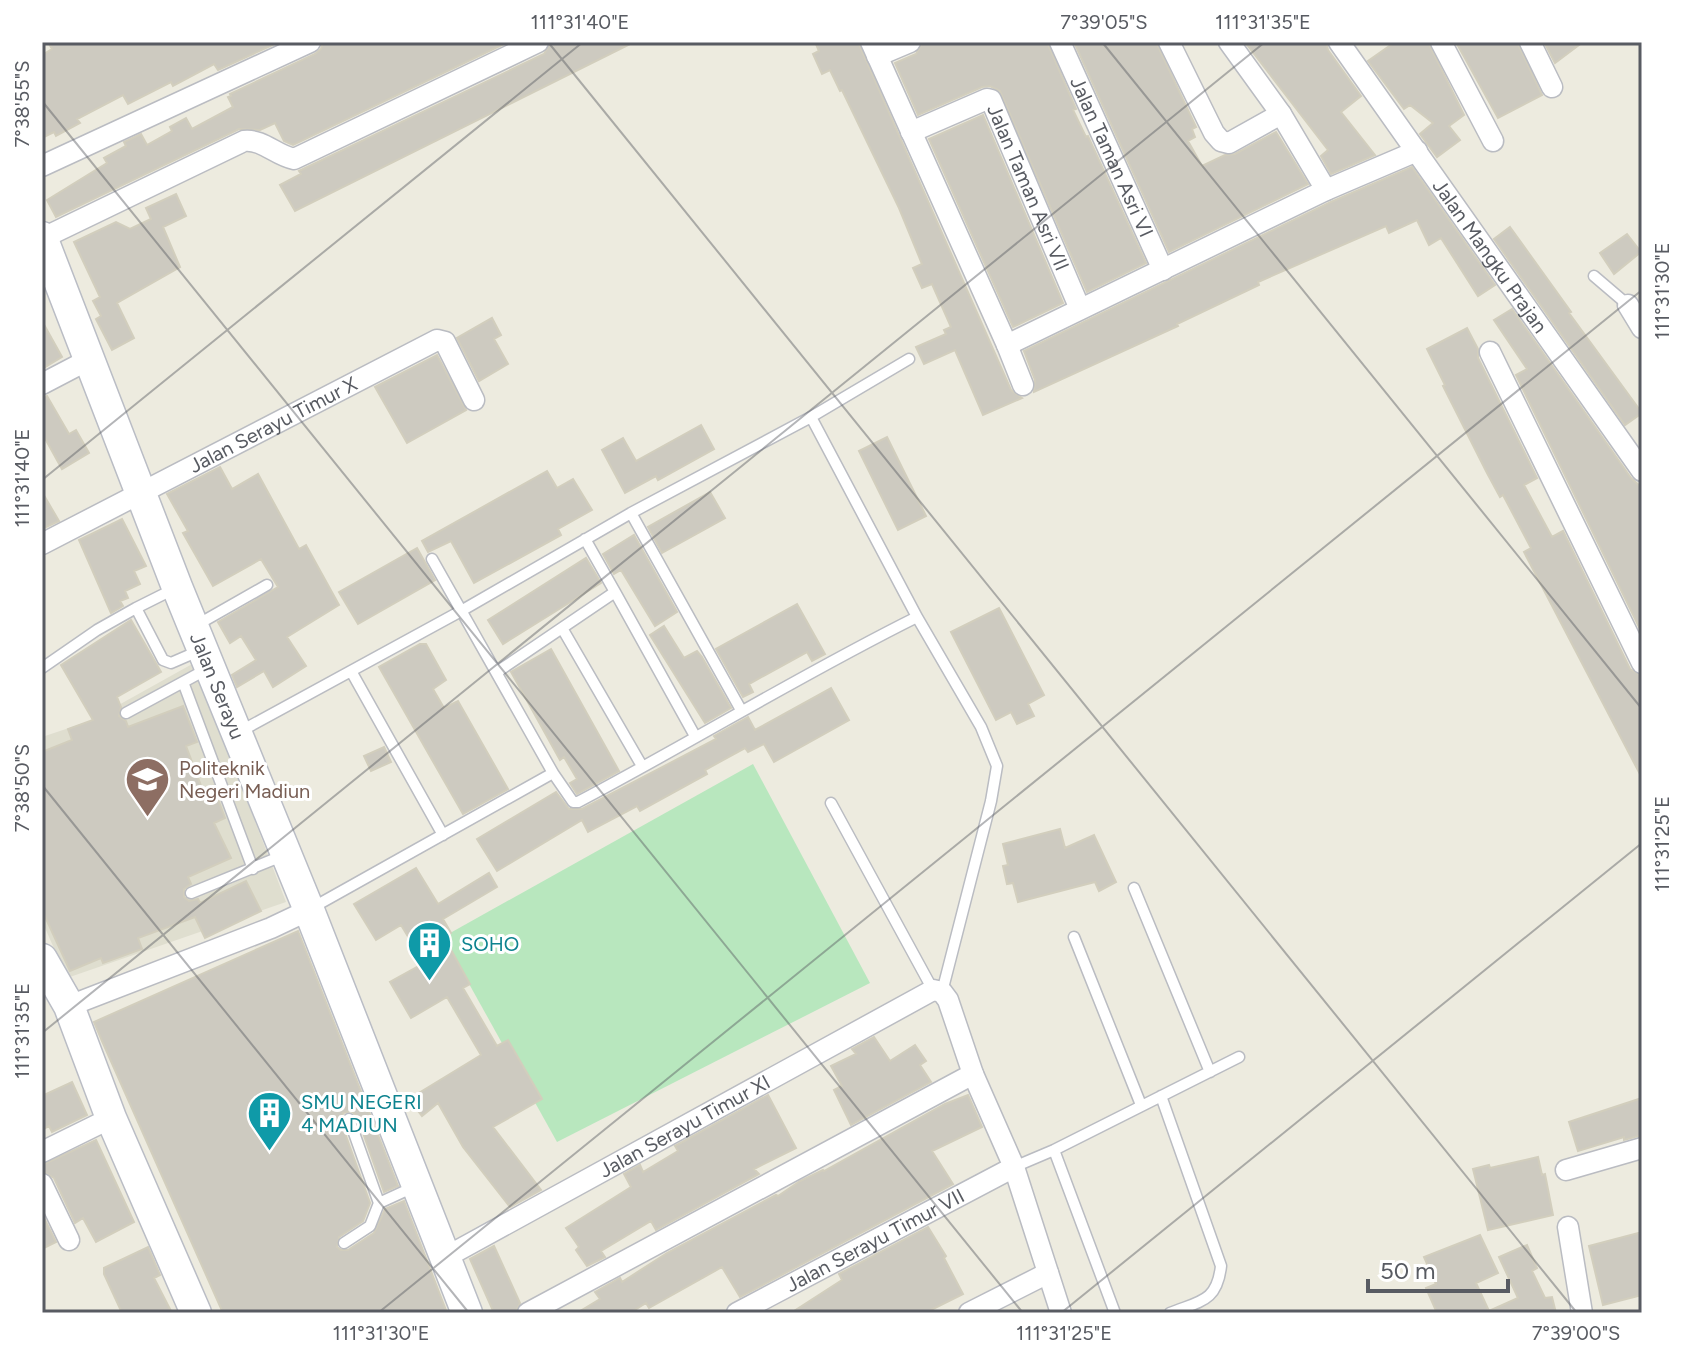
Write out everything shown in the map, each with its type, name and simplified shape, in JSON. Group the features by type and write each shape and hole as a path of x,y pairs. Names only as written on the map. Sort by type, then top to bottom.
{"main road":[{"name":"Jalan Serayu","path":"42,238 235,734 309,910 467,1313"},
{"path":"42,959 69,1006 111,1118 196,1313"}],"street":[{"path":"42,166 310,42"},
{"path":"42,238 244,141 256,140 283,157 294,159 538,42"},
{"path":"910,42 874,49 1023,385"},
{"name":"Jalan Taman Asri VI","path":"1060,42 1163,270"},
{"path":"1169,42 1214,133 1221,141 1229,143 1281,114"},
{"path":"1229,42 1281,114 1326,190"},
{"name":"Jalan Mangku Prajan","path":"1339,42 1642,471"},
{"path":"1441,42 1493,141"},
{"path":"1530,42 1552,87"},
{"name":"Jalan Taman Asri VII","path":"911,132 987,99 991,100 1080,309"},
{"path":"1007,345 1326,190 1417,151"},
{"path":"1635,305 1642,328"},
{"name":"Jalan Serayu Timur X","path":"42,544 437,340 445,342 474,400"},
{"path":"1490,352 1642,663"},
{"path":"42,384 88,360"},
{"path":"69,1006 271,928 309,910"},
{"path":"933,992 948,1000 973,1074 1014,1167 1061,1313"},
{"name":"Jalan Serayu Timur XI","path":"446,1257 933,992"},
{"path":"528,1313 973,1074"},
{"path":"42,1152 111,1118"},
{"path":"1566,1170 1642,1148"},
{"name":"Jalan Serayu Timur VII","path":"737,1313 769,1305 1014,1167"},
{"path":"42,1184 69,1240"},
{"path":"1568,1227 1582,1313"},
{"path":"969,1313 1048,1273"}],"lane":[{"path":"1594,276 1635,305"},
{"path":"235,734 461,611 631,513 811,417 909,359"},
{"path":"811,417 917,617 981,727 997,766 991,801 933,992"},
{"path":"631,513 741,710"},
{"path":"585,539 695,736"},
{"path":"432,559 567,798 573,802 917,617"},
{"path":"126,713 183,682 202,648 267,585"},
{"path":"42,668 97,630 177,587"},
{"path":"497,672 615,592"},
{"path":"136,608 163,660 171,663 202,648"},
{"path":"562,628 642,766"},
{"path":"351,671 443,835"},
{"path":"183,682 253,869"},
{"path":"309,910 553,773"},
{"path":"831,803 933,992"},
{"path":"191,893 285,855"},
{"path":"1134,888 1210,1072"},
{"path":"1074,937 1141,1105"},
{"path":"1014,1167 1239,1057"},
{"path":"1161,1096 1221,1266 1219,1285 1210,1297 1170,1313"},
{"path":"344,1243 370,1226 379,1203 349,1119"},
{"path":"1054,1150 1115,1313"},
{"path":"379,1203 417,1186"}],"shaded area":[{"name":"Politeknik Negeri Madiun","path":"194,663 286,902 67,978 42,921 42,737 90,721"}],"green space":[{"path":"753,764 870,983 557,1142 443,937"}],"building":[{"path":"48,42 279,42 218,70 214,64 173,86 171,82 128,104 123,95 77,119 80,123 56,136 54,132 42,138 42,55 52,49"},
{"path":"323,42 508,42 293,145 284,141 275,123 260,130 239,129 56,217 47,200 107,163 104,158 126,146 124,142 141,134 147,145 172,131 170,127 186,118 192,129 233,107 228,97 230,94 315,54"},
{"path":"551,42 634,42 295,211 280,185 301,174 299,171 544,54"},
{"path":"815,42 858,42 1011,390 1022,398 983,415 955,350 924,364 916,347 946,334 944,330 951,327 932,284 922,288 913,268 922,264 899,208 842,90 830,70 822,74 813,54 819,51"},
{"path":"923,42 1047,42 1076,109 1073,110 1146,263 1087,292 1000,91 990,86 982,87 918,115 895,63 916,54"},
{"path":"1074,42 1156,42 1196,127 1192,129 1195,137 1188,141 1202,166 1225,155 1235,154 1276,132 1308,184 1169,252"},
{"path":"1245,42 1326,42 1328,50 1361,96 1341,112 1375,155 1331,174 1321,156 1328,150"},
{"path":"1395,42 1428,42 1464,115 1449,126 1460,140 1437,157 1420,134 1433,123 1410,105 1404,109 1368,61"},
{"path":"1517,42 1542,95 1498,118 1457,44"},
{"path":"1544,42 1583,42 1555,63"},
{"path":"983,115 1063,303 1013,327 929,139"},
{"path":"1412,167 1495,285 1478,296 1441,238 1429,245 1417,220 1389,233 1386,226 1258,282 1259,285 1178,326 1034,392 1035,380 1024,351 1331,202"},
{"path":"176,194 186,216 163,227 180,267 117,303 134,338 112,350 96,319 101,316 93,301 100,297 74,242 116,222 130,229 151,219 146,208"},
{"path":"1510,227 1642,413 1625,425 1494,239"},
{"path":"1627,234 1641,252 1614,274 1600,253"},
{"path":"1512,309 1631,478 1642,488 1642,633 1516,375 1527,369 1494,320"},
{"path":"492,318 501,335 494,339 508,364 479,381 457,338"},
{"path":"42,321 62,357 42,369"},
{"path":"1467,328 1478,349 1478,358 1537,478 1524,485 1552,537 1563,531 1630,669 1642,676 1642,778 1524,552 1531,548 1503,495 1500,497 1487,473 1427,349"},
{"path":"437,355 466,410 407,443 375,387"},
{"path":"47,396 69,434 76,430 89,453 62,469 42,433 42,397"},
{"path":"701,425 714,449 658,480 656,476 625,493 602,450 623,438 636,461"},
{"path":"887,437 926,516 898,530 859,451"},
{"path":"220,467 232,489 258,474 299,549 306,545 339,605 287,637 306,666 273,687 264,671 237,687 232,675 256,660 241,636 230,643 218,622 278,587 261,559 213,586 183,533 188,531 167,494"},
{"path":"547,471 557,488 573,479 592,510 558,529 561,535 474,583 451,541 428,552 422,541"},
{"path":"42,492 59,521 42,529"},
{"path":"710,492 725,518 662,553 648,527"},
{"path":"122,519 146,566 134,571 140,584 125,591 128,598 120,601 123,606 111,613 79,540"},
{"path":"634,535 677,612 655,626 621,570 614,574 603,554"},
{"path":"417,548 435,580 358,624 339,592"},
{"path":"586,558 601,583 503,644 488,620"},
{"path":"797,604 825,654 812,661 807,652 749,684 753,692 743,697 716,649"},
{"path":"999,608 1044,695 1028,704 1034,716 1017,724 1011,712 996,720 951,632"},
{"name":"Politeknik Negeri Madiun","path":"131,620 161,672 117,697 121,707 119,716 128,727 183,706 197,742 186,746 203,791 213,786 225,818 214,823 231,858 188,877 191,884 184,889 184,897 189,901 198,899 200,903 246,881 261,911 205,938 195,917 138,938 142,949 103,963 101,958 70,971 42,910 42,752 72,740 68,729 93,720 61,665"},
{"path":"664,626 684,658 697,651 702,657 731,708 705,723 650,635"},
{"path":"420,644 426,644 446,680 433,689 444,708 458,701 508,789 463,814 379,667"},
{"path":"551,649 619,771 577,794 570,783 577,779 564,757 560,760 511,672"},
{"path":"831,688 849,720 774,762 764,744 748,752 745,748 705,770 707,774 640,811 637,806 588,832 582,820 497,871 477,839 556,792 569,809 582,809 716,739 714,736 748,717 755,730"},
{"path":"384,747 391,762 371,771 364,756"},
{"path":"1060,829 1065,848 1094,835 1116,882 1099,891 1095,882 1018,902 1013,883 1007,884 1003,866 1008,865 1003,844"},
{"path":"416,868 438,904 489,873 497,887 443,919 451,933 444,937 470,984 463,988 497,1046 508,1040 542,1099 493,1127 541,1190 510,1207 463,1147 438,1103 422,1116 409,1099 481,1055 447,997 411,1018 390,982 424,963 401,925 376,940 354,904"},
{"name":"SMU NEGERI 4 MADIUN","path":"298,931 398,1186 384,1192 357,1116 351,1111 343,1113 341,1122 370,1203 363,1221 339,1237 337,1247 348,1250 374,1233 385,1209 404,1201 447,1313 223,1313 94,1022"},
{"path":"874,1037 890,1061 915,1045 926,1061 920,1065 931,1082 851,1125 834,1090 842,1086 831,1066 856,1054 852,1049"},
{"path":"72,1082 87,1115 52,1132 49,1126 42,1130 42,1096"},
{"path":"768,1095 796,1148 754,1169 759,1174 656,1230 651,1221 601,1251 605,1257 587,1266 566,1228 631,1187 624,1174 640,1165 643,1172 678,1151 675,1146"},
{"path":"968,1095 982,1127 932,1151 953,1184 740,1297 722,1267 649,1308 646,1303 630,1313 577,1313 600,1299 595,1292 620,1278 622,1282 667,1253 778,1196 800,1181 824,1171 945,1104"},
{"path":"1642,1098 1642,1135 1624,1140 1624,1137 1578,1151 1569,1122"},
{"path":"96,1140 134,1222 96,1242 83,1218 75,1223 54,1178 42,1171 42,1165"},
{"path":"1538,1157 1542,1175 1545,1174 1553,1215 1488,1230 1473,1169"},
{"path":"42,1214 56,1242 42,1249"},
{"path":"928,1227 946,1256 944,1258 963,1294 925,1313 791,1313 842,1280 839,1274"},
{"path":"1642,1232 1642,1295 1603,1305 1589,1246"},
{"path":"1480,1235 1498,1273 1476,1283 1489,1311 1518,1298 1499,1257 1527,1245 1537,1268 1532,1271 1545,1298 1552,1297 1556,1313 1437,1313 1426,1288 1436,1284 1424,1257"},
{"path":"494,1246 520,1303 515,1313 494,1313 470,1259"},
{"path":"148,1247 160,1275 154,1278 172,1313 122,1313 104,1268"}],"place":[{"name":"Politeknik Negeri Madiun","path":"148,819"},
{"name":"SOHO","path":"430,983"},
{"name":"SMU NEGERI 4 MADIUN","path":"270,1153"}]}
